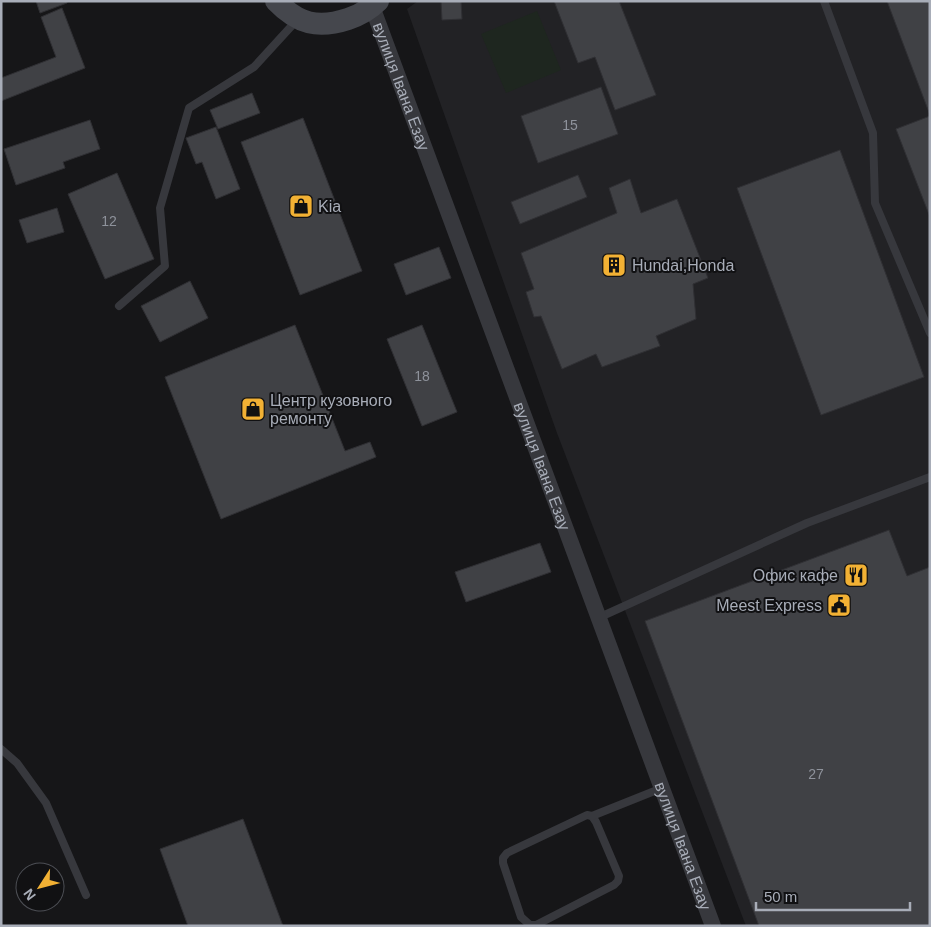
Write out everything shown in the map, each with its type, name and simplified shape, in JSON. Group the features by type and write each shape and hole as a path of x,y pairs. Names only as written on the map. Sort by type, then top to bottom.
{"main road":[{"name":"вулиця Івана Езау","path":"276,1 298,19 312,24 325,24 359,15 373,3"}],"street":[{"name":"вулиця Івана Езау","path":"373,3 713,926"}],"lane":[{"path":"824,1 873,133 875,203 930,333"},
{"path":"119,306 165,266 160,208 189,108 254,67 298,19"},
{"path":"598,618 807,523 930,477"},
{"path":"1,749 17,763 46,803 86,895"},
{"path":"592,816 619,876 618,881 614,885 536,925 530,926 521,917 503,863 506,853 587,815 592,816 662,788"}],"shaded area":[{"path":"418,1 930,1 930,926 746,926 557,433 407,9"},
{"path":"537,11 561,70 506,93 481,34"}],"building":[{"path":"36,1 67,1 67,3 40,13"},
{"path":"441,1 461,1 462,19 442,20"},
{"path":"554,1 619,1 656,95 615,110 595,57 578,63"},
{"path":"887,1 930,1 930,115"},
{"path":"62,8 85,68 1,101 1,78 56,57 41,17"},
{"path":"601,87 618,134 538,163 521,116"},
{"path":"252,93 260,113 218,129 210,110"},
{"path":"930,116 930,217 896,129"},
{"name":"Kia","path":"303,118 362,271 300,295 241,142"},
{"path":"90,120 100,149 63,162 65,168 16,185 4,149"},
{"path":"216,127 240,189 216,199 202,162 196,164 186,138"},
{"path":"840,150 924,377 821,415 737,188"},
{"path":"117,173 154,259 105,279 68,194"},
{"path":"578,175 587,197 520,224 511,202"},
{"name":"Hundai,Honda","path":"630,179 641,213 677,199 708,278 693,284 696,319 656,336 660,346 602,367 596,354 562,369 541,316 534,317 526,292 534,289 521,253 617,213 609,188"},
{"path":"57,208 64,232 27,243 19,220"},
{"path":"439,247 451,278 406,295 394,264"},
{"path":"190,281 208,318 160,342 141,306"},
{"name":"Центр кузовного ремонту","path":"295,325 345,451 370,442 376,457 221,519 165,377"},
{"path":"422,325 457,412 422,426 387,339"},
{"path":"889,530 907,576 930,567 930,926 759,926 645,621"},
{"path":"540,543 551,572 466,602 455,572"},
{"path":"243,819 283,926 188,926 160,849"}],"place":[{"name":"Kia","path":"301,206"},
{"name":"Hundai,Honda","path":"614,265"},
{"name":"Центр кузовного ремонту","path":"253,409"},
{"name":"Офис кафе","path":"856,575"},
{"name":"Meest Express","path":"839,605"}]}
